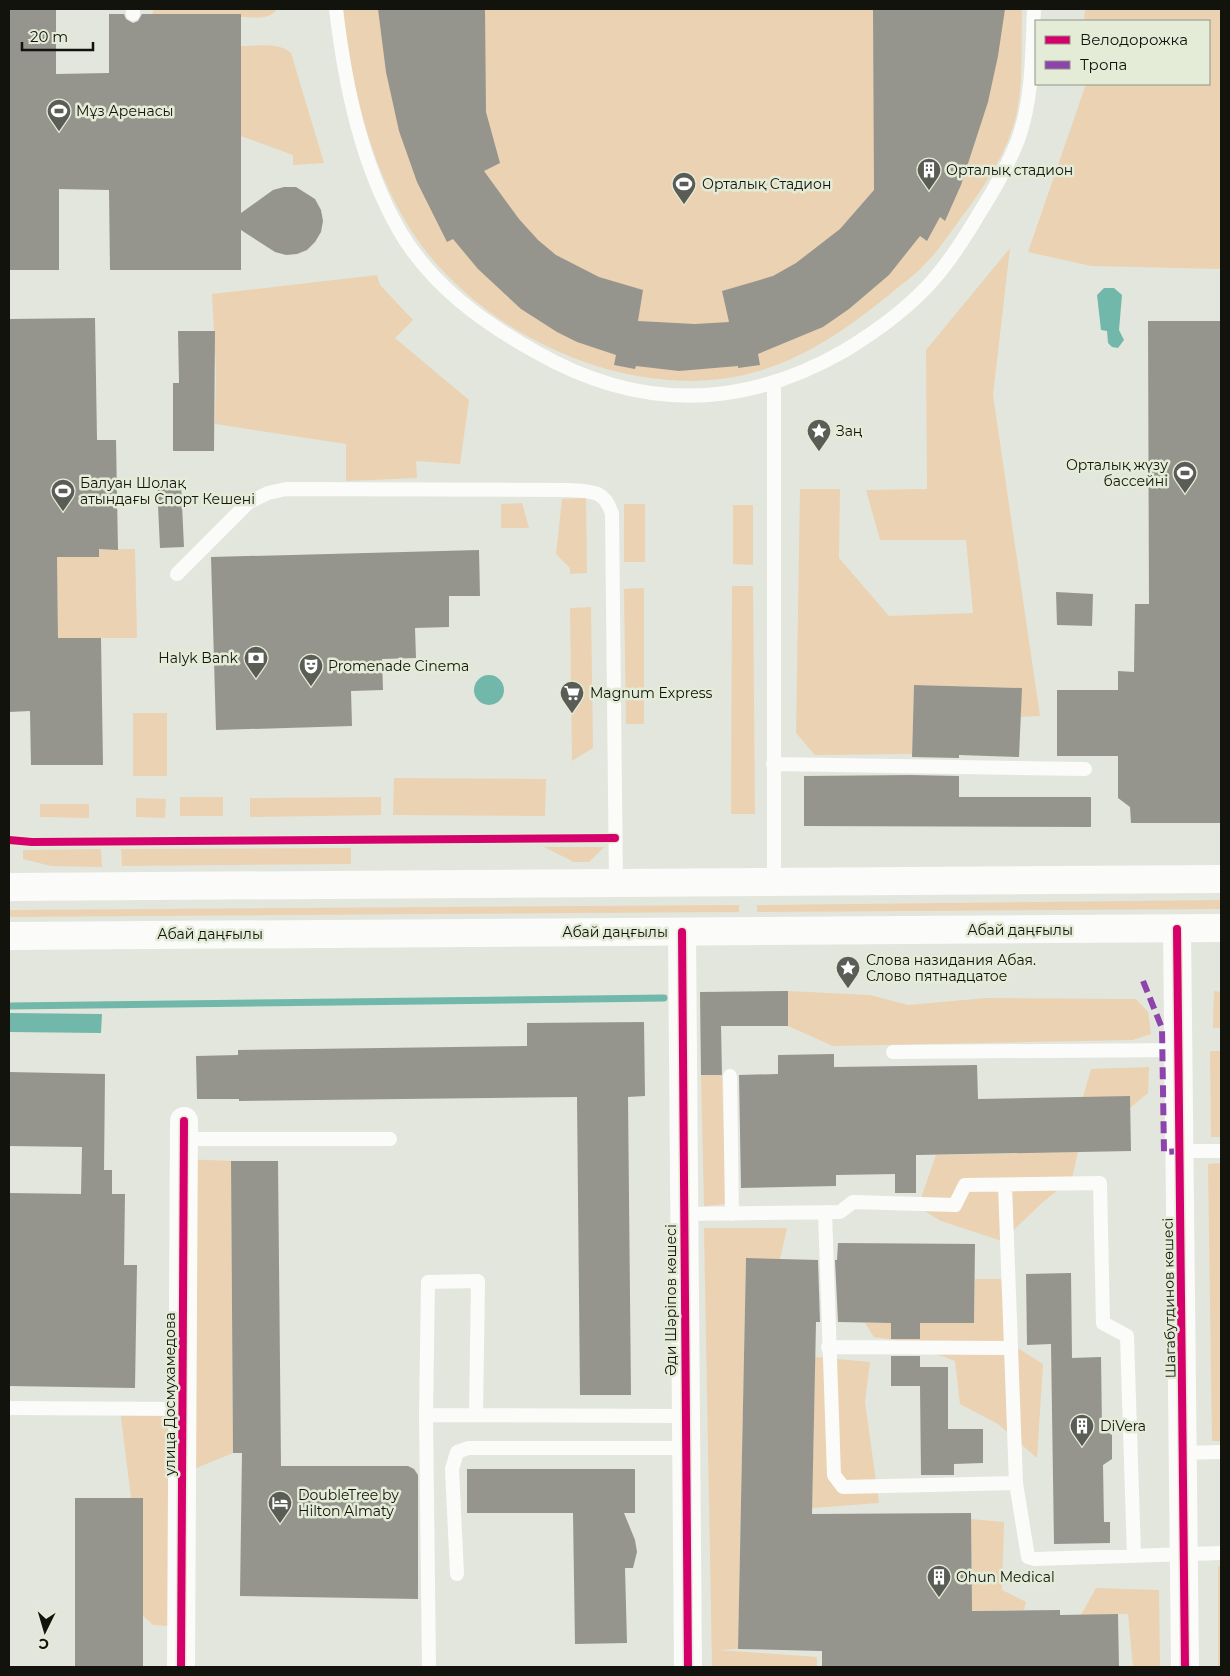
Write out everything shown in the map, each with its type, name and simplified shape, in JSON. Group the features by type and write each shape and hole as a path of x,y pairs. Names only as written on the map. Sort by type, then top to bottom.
{"main road":[{"path":"9,886 616,884 1221,879"},
{"name":"Шагабутдинов көшесі","path":"1177,928 1185,1667"},
{"name":"Абай даңғылы","path":"9,936 1221,928"},
{"name":"Әди Шәріпов көшесі","path":"682,932 684,1416 688,1667"},
{"name":"улица Досмухамедова","path":"181,1667 184,1130"}],"lane":[{"path":"336,9 343,66 369,164 384,200 400,230 420,260 439,283 492,326 560,366 593,380 651,393 708,396 754,389 826,360 883,326 932,281 953,255 989,198 1017,141 1030,85 1034,9"},
{"path":"774,382 774,883"},
{"path":"177,574 249,502 268,494 286,490 586,490 602,495 608,501 612,514 616,884"},
{"path":"773,764 1085,768"},
{"path":"893,1052 1178,1050"},
{"path":"730,1076 732,1214"},
{"path":"184,1130 390,1139"},
{"path":"1180,1151 1221,1151"},
{"path":"683,1214 840,1212 853,1202 954,1205 966,1185 1100,1183 1103,1323 1127,1336 1134,1556"},
{"path":"1005,1185 1016,1483 1028,1557 1035,1559 1221,1553"},
{"path":"825,1212 828,1347 834,1475 843,1486 1016,1483"},
{"path":"429,1667 426,1415 428,1282 478,1281 476,1415"},
{"path":"828,1347 1010,1348"},
{"path":"9,1408 183,1410"},
{"path":"426,1415 684,1416"},
{"path":"457,1574 452,1469 457,1452 468,1448 685,1448"},
{"path":"1183,1453 1221,1452"}],"shaded area":[{"path":"154,9 277,9 270,15 256,18 241,17 240,14 152,14"},
{"name":"Орталық Стадион","path":"343,9 1022,9 1020,93 1015,120 1005,148 984,186 932,256 915,274 889,295 859,318 812,349 777,365 759,371 711,380 660,379 610,370 560,352 513,328 471,297 435,262 406,222 381,172 371,146 356,92"},
{"path":"1085,9 1221,9 1221,269 1091,266 1028,252 1086,85 1210,85 1210,20 1084,20"},
{"path":"241,46 274,46 281,47 291,53 324,163 293,165 293,155 241,136"},
{"path":"1010,248 993,395 1040,716 1021,717 1021,688 914,685 912,754 815,755 796,733 800,489 840,489 839,558 889,616 973,613 966,540 880,540 866,490 927,489 926,350"},
{"path":"377,275 380,285 413,320 395,338 469,400 460,464 416,461 417,478 346,481 346,444 215,424 216,372 212,294"},
{"path":"586,498 587,573 570,574 570,568 556,554 562,499"},
{"path":"522,503 529,528 501,528 501,504"},
{"path":"624,504 645,504 645,562 624,562"},
{"path":"733,505 753,505 753,565 733,564"},
{"path":"99,549 135,549 137,638 58,638 57,557 98,557"},
{"path":"732,586 753,586 755,814 731,814"},
{"path":"644,588 644,724 626,724 624,589"},
{"path":"591,607 593,748 572,761 570,608"},
{"path":"133,713 167,713 167,776 133,776"},
{"path":"394,778 546,779 545,816 393,815"},
{"path":"180,797 223,797 223,816 180,816"},
{"path":"381,797 381,815 250,817 250,798"},
{"path":"136,798 166,799 165,818 136,817"},
{"path":"40,804 89,804 89,818 40,817"},
{"path":"544,847 604,847 589,862 574,862"},
{"path":"351,848 351,864 122,866 121,849"},
{"path":"101,849 102,867 51,866 23,859 23,850"},
{"path":"1221,900 1221,909 757,912 757,905"},
{"path":"739,905 739,912 9,917 9,910"},
{"path":"788,991 870,995 908,1005 986,998 1136,999 1148,1012 1151,1034 1133,1040 833,1046 788,1026"},
{"path":"1214,991 1221,992 1221,1028 1213,1028"},
{"path":"1210,1051 1221,1051 1220,1137 1211,1137"},
{"path":"1149,1067 1148,1093 1130,1108 1083,1097 1091,1069"},
{"path":"701,1075 722,1075 726,1204 704,1206"},
{"path":"1078,1152 1072,1179 1043,1202 1002,1241 941,1221 918,1207 936,1155"},
{"path":"184,1159 231,1161 233,1453 194,1469 169,1626 153,1625 143,1616 143,1499 131,1498 120,1409 183,1409"},
{"path":"1221,1163 1221,1441 1212,1441 1208,1164"},
{"path":"704,1228 787,1228 780,1259 746,1259 738,1649 718,1650 817,1657 817,1667 712,1667"},
{"path":"975,1279 1001,1279 1013,1345 1043,1364 1037,1458 998,1424 960,1404 955,1361 901,1341 874,1337 865,1323 974,1323"},
{"path":"815,1357 870,1362 865,1402 879,1503 812,1508"},
{"path":"971,1519 1004,1522 1002,1590 1026,1602 1024,1610 951,1611 972,1584"},
{"path":"1218,1566 1221,1566 1221,1667 1218,1667"},
{"path":"1096,1588 1159,1590 1160,1667 1133,1667 1128,1614 1081,1615"}],"water":[{"path":"1104,288 1114,288 1122,295 1119,330 1124,340 1118,348 1112,347 1108,343 1107,331 1101,330 1097,295"},
{"path":"489,675 495,676 503,684 503,696 495,704 489,705 483,704 475,696 474,690 475,684 483,676"},
{"path":"9,1013 102,1014 101,1033 9,1032"}],"building":[{"path":"9,9 56,9 56,74 109,73 109,14 124,14 126,19 133,23 138,21 142,14 241,14 241,213 273,190 284,187 296,187 315,199 321,210 323,221 321,232 315,242 307,250 297,254 286,255 275,252 241,230 241,270 110,270 109,190 59,189 59,270 9,270"},
{"name":"Орталық стадион","path":"378,9 485,9 486,112 500,163 484,171 519,219 538,240 556,255 599,277 643,290 638,321 695,324 729,322 722,291 773,276 796,263 840,229 874,190 873,9 1005,9 998,56 988,102 961,185 945,221 940,217 927,241 920,236 889,275 849,309 823,327 758,354 760,365 679,371 636,366 635,369 614,365 616,355 577,342 557,332 521,309 478,269 453,239 447,242 417,182 399,131 386,72"},
{"name":"Балуан Шолақ атындағы Спорт Кешені","path":"95,318 97,440 116,440 118,550 99,549 99,557 57,557 58,638 101,638 103,765 31,765 30,711 9,712 9,319"},
{"name":"Орталық жүзу бассейні","path":"1148,321 1221,321 1221,823 1131,823 1130,807 1118,798 1118,756 1057,756 1057,690 1118,690 1118,671 1134,672 1135,604 1149,604"},
{"path":"178,331 215,331 214,451 173,451 173,383 179,383"},
{"path":"181,484 184,547 160,548 157,485"},
{"path":"479,550 480,596 449,596 449,627 415,628 416,658 382,659 383,690 351,691 352,726 216,730 211,557"},
{"path":"1056,592 1093,594 1092,626 1057,625"},
{"path":"914,685 1022,688 1019,757 959,755 959,758 912,757"},
{"path":"804,776 959,776 959,797 1091,797 1091,827 804,826"},
{"path":"788,991 788,1026 721,1026 722,1075 701,1075 700,992"},
{"path":"644,1022 645,1096 628,1097 631,1395 580,1395 577,1097 239,1101 239,1099 197,1099 196,1056 238,1055 238,1050 527,1046 527,1023"},
{"path":"834,1054 834,1067 977,1065 978,1099 1130,1096 1131,1151 916,1155 916,1193 895,1193 895,1174 836,1175 836,1186 741,1188 739,1075 778,1074 778,1055"},
{"path":"9,1072 105,1074 104,1170 112,1170 112,1194 125,1194 124,1265 137,1265 135,1388 9,1386 9,1193 81,1194 82,1147 9,1146"},
{"path":"231,1161 278,1161 281,1466 408,1466 414,1469 418,1475 418,1599 240,1596 242,1453 233,1453"},
{"path":"838,1243 975,1244 974,1323 920,1323 920,1339 891,1339 891,1323 838,1322 835,1260 837,1260"},
{"path":"746,1258 818,1260 820,1322 816,1322 812,1514 971,1513 972,1611 1060,1610 1060,1615 1118,1614 1119,1667 822,1667 822,1651 738,1649"},
{"name":"DiVera","path":"1071,1273 1072,1358 1101,1357 1102,1429 1112,1435 1112,1459 1103,1465 1104,1522 1110,1522 1110,1543 1054,1544 1051,1344 1027,1345 1026,1274"},
{"path":"891,1356 920,1356 920,1367 948,1367 948,1429 983,1429 983,1463 954,1464 954,1475 921,1475 920,1386 891,1386"},
{"path":"467,1469 635,1469 635,1513 624,1513 635,1540 637,1552 633,1568 625,1568 627,1643 575,1644 573,1513 467,1513"},
{"path":"75,1498 143,1498 143,1667 75,1667"}],"waterway":[{"path":"9,1006 664,998"}],"marked path":[{"path":"1143,981 1162,1028 1164,1152 1180,1151"}],"cycle path":[{"path":"9,840 32,842 615,838"},
{"path":"1177,929 1185,1667"},
{"path":"682,932 688,1667"},
{"path":"181,1667 184,1121"}],"place":[{"name":"Мұз Аренасы","path":"59,132"},
{"name":"Орталық стадион","path":"929,191"},
{"name":"Орталық Стадион","path":"684,205"},
{"name":"Заң","path":"819,452"},
{"name":"Орталық жүзу бассейні","path":"1185,494"},
{"name":"Балуан Шолақ атындағы Спорт Кешені","path":"63,512"},
{"name":"Halyk Bank","path":"256,679"},
{"name":"Promenade Cinema","path":"311,687"},
{"name":"Magnum Express","path":"572,714"},
{"name":"Слова назидания Абая. Слово пятнадцатое","path":"848,989"},
{"name":"DiVera","path":"1082,1447"},
{"name":"DoubleTree by Hilton Almaty","path":"280,1524"},
{"name":"Ohun Medical","path":"939,1598"}]}
